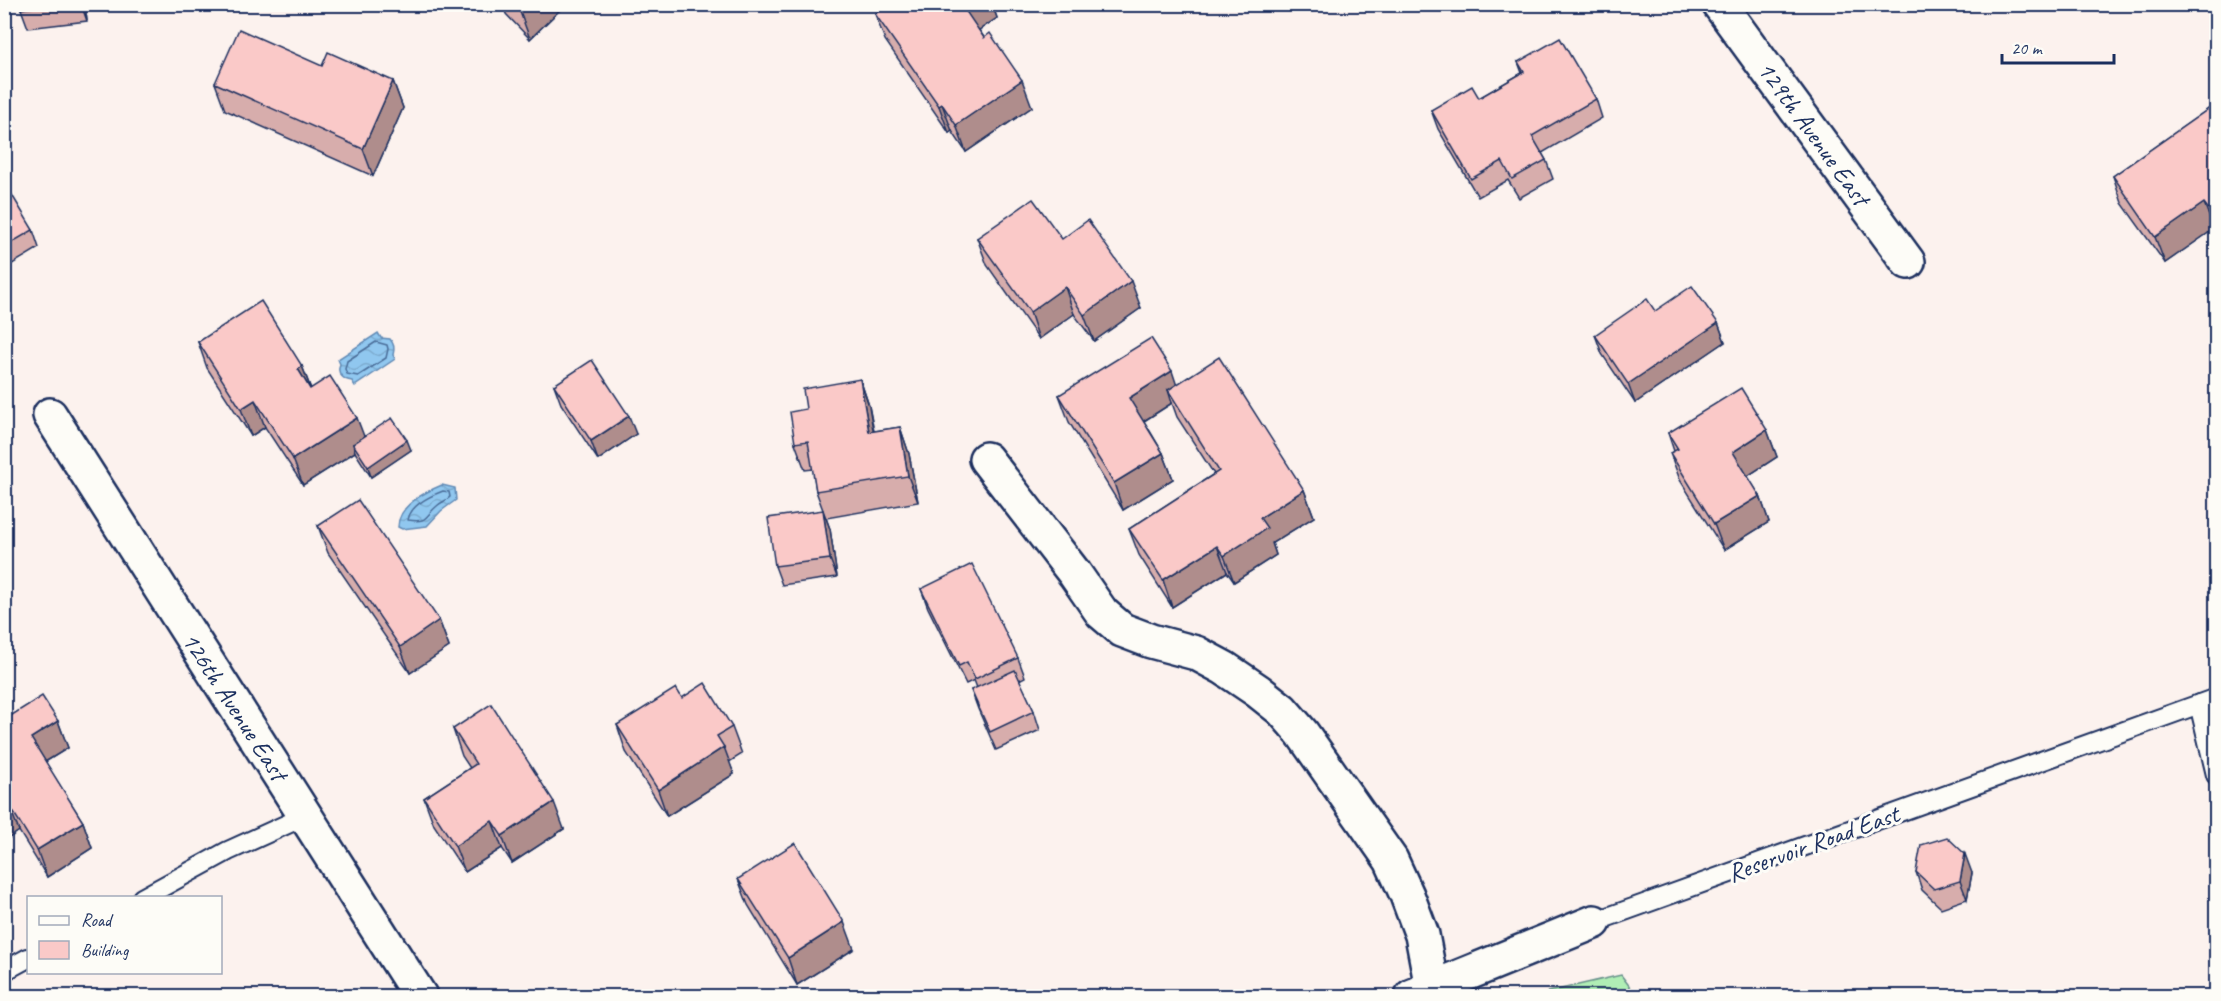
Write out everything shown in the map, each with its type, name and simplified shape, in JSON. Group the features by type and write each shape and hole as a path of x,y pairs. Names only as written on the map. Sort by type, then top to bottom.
{"street":[{"name":"129th Avenue East","path":"1719,4 1908,262"},
{"name":"126th Avenue East","path":"50,415 420,996"},
{"path":"986,459 1076,574 1102,613 1122,630 1151,642 1196,653 1224,668 1282,710 1302,733 1391,860 1422,935 1422,992"},
{"name":"Reservoir Road East","path":"1422,992 1594,922"}],"lane":[{"name":"Reservoir Road East","path":"1594,922 2217,698"},
{"path":"2199,704 2217,775"},
{"path":"144,896 228,851 305,816"},
{"path":"4,971 27,959"}],"green space":[{"path":"1621,975 1637,996 1551,996 1548,992"}],"water":[{"path":"378,333 381,338 390,339 394,346 395,359 355,386 352,381 341,376 338,359"},
{"path":"442,485 455,488 456,500 441,511 427,526 402,529 398,527 402,512 407,506 428,491"}],"building":[{"path":"21,4 59,4 21,9"},
{"path":"513,4 528,4 520,12"},
{"path":"883,4 967,4 963,7 984,38 990,33 1022,80 956,125 942,104 939,106 875,14 884,7"},
{"path":"239,29 322,66 328,52 393,81 363,149 215,83"},
{"path":"1560,38 1596,99 1532,136 1546,160 1512,179 1502,161 1471,179 1431,110 1472,86 1479,98 1524,72 1518,62"},
{"path":"2217,103 2217,220 2204,203 2155,237 2113,176"},
{"path":"9,190 33,230 4,247 4,193"},
{"path":"1033,199 1062,239 1088,220 1131,281 1084,315 1065,287 1030,312 977,238"},
{"path":"1692,286 1718,323 1628,384 1595,335 1647,299 1655,311"},
{"path":"261,301 302,366 298,369 310,389 330,376 357,418 293,459 255,400 241,409 198,342"},
{"path":"1151,338 1172,371 1129,398 1163,453 1114,483 1059,395"},
{"path":"1219,357 1304,490 1260,518 1267,528 1224,556 1217,546 1163,580 1129,529 1219,471 1168,390"},
{"path":"592,360 629,416 591,441 554,385"},
{"path":"860,379 869,432 900,427 908,476 816,491 808,441 795,443 790,412 806,409 803,389"},
{"path":"1741,388 1767,430 1733,452 1760,496 1714,524 1670,453 1678,449 1668,433"},
{"path":"392,418 407,440 368,467 353,444"},
{"path":"358,500 439,620 400,647 318,526"},
{"path":"823,510 830,559 775,566 768,518"},
{"path":"972,564 1018,658 975,679 967,662 959,666 921,589"},
{"path":"1015,670 1034,711 990,732 971,690"},
{"path":"705,683 732,727 717,736 724,747 658,790 617,725 676,688 682,698"},
{"path":"42,696 58,721 31,738 83,822 37,850 9,805 4,808 4,720"},
{"path":"491,704 554,802 502,836 492,821 455,846 424,798 476,764 453,729"},
{"path":"1947,837 1965,854 1960,881 1934,889 1916,872 1921,845"},
{"path":"795,843 844,922 788,958 738,879"}]}
